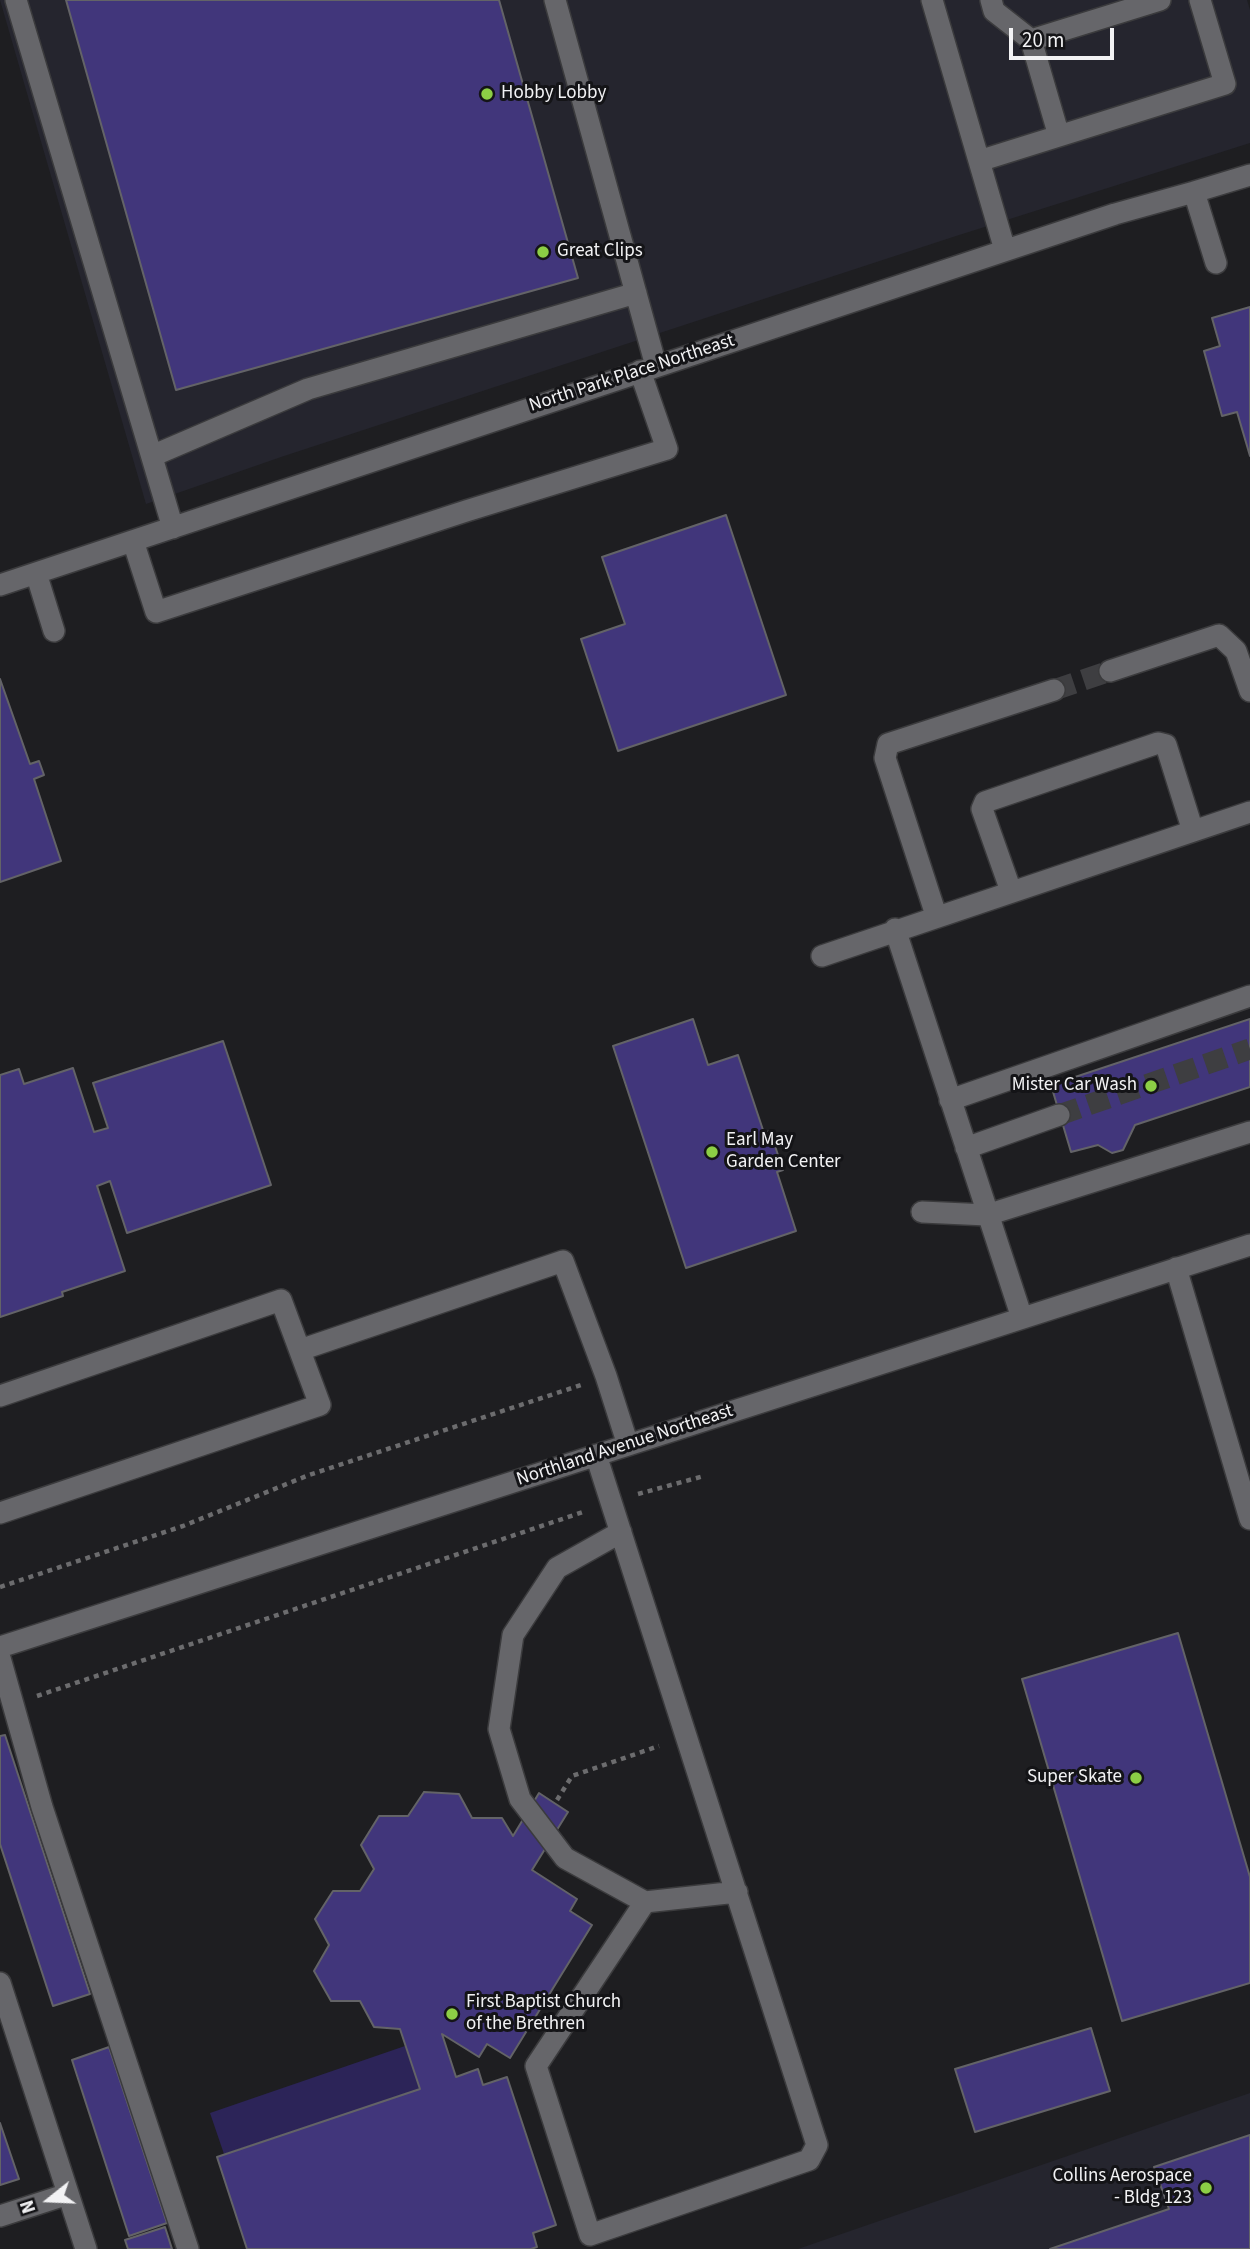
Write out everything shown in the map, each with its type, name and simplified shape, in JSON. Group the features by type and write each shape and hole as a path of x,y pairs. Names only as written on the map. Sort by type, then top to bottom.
{"street":[{"path":"16,0 173,528"},
{"path":"133,541 156,612 466,510 667,449 648,369 636,293 555,0"},
{"path":"932,0 1005,250"},
{"path":"991,0 994,11 1031,40 1059,136"},
{"path":"1031,40 1160,0"},
{"path":"979,161 1225,84 1200,0"},
{"name":"North Park Place Northeast","path":"0,585 1005,250 1250,174"},
{"path":"1194,192 1216,263"},
{"path":"152,456 308,389 636,293"},
{"path":"36,573 54,631"},
{"path":"1110,671 1219,635 1237,651 1250,691"},
{"path":"936,915 885,758 888,744 1054,690"},
{"path":"1011,891 982,809 985,802 1158,743 1166,745 1193,831"},
{"path":"822,956 936,915 1250,812"},
{"path":"895,929 1022,1318"},
{"path":"950,1100 1250,996"},
{"path":"966,1148 1059,1115"},
{"path":"922,1212 988,1215 1250,1132"},
{"name":"Northland Avenue Northeast","path":"0,1647 1250,1245"},
{"path":"300,1350 563,1261 606,1376 628,1445"},
{"path":"1176,1268 1250,1519"},
{"path":"0,1396 281,1300 320,1405 0,1513"},
{"path":"596,1455 817,2145 809,2160 590,2235 536,2066 645,1902"},
{"path":"621,1532 557,1568 513,1635 499,1729 520,1799 565,1858 645,1902 737,1892"},
{"path":"0,1658 42,1807 188,2249"},
{"path":"0,1983 86,2249"},
{"path":"0,2216 68,2194"}],"path":[{"path":"0,1587 183,1527 309,1475 606,1376"},
{"path":"13,1704 611,1503 704,1476"},
{"path":"554,1804 572,1776 687,1737"}],"shaded area":[{"path":"0,0 1247,0 1250,10 1250,143 956,236 281,457 146,504"},
{"path":"405,2046 420,2089 224,2154 210,2113"},
{"path":"1250,2093 1250,2249 798,2249"}],"building":[{"path":"66,0 499,0 578,278 176,390"},
{"path":"1250,307 1250,456 1237,412 1222,416 1204,351 1220,346 1212,318"},
{"path":"726,515 786,695 618,751 581,639 625,624 602,557"},
{"path":"0,679 30,764 39,761 44,775 34,779 61,861 0,882"},
{"name":"Earl May Garden Center","path":"693,1019 708,1065 738,1055 764,1133 770,1131 783,1170 777,1172 796,1231 686,1268 613,1046"},
{"name":"Mister Car Wash","path":"1250,1019 1250,1087 1135,1125 1123,1150 1112,1153 1098,1145 1071,1152 1051,1085"},
{"path":"223,1041 271,1185 127,1233 110,1181 97,1186 125,1271 0,1317 0,1075 19,1069 24,1084 73,1068 94,1132 108,1128 93,1083"},
{"name":"Super Skate","path":"1178,1633 1250,1877 1250,1983 1122,2021 1022,1679"},
{"path":"5,1735 90,1994 53,2006 0,1844 0,1736"},
{"name":"First Baptist Church of the Brethren","path":"424,1792 459,1794 472,1818 502,1818 513,1836 539,1793 568,1812 532,1870 577,1899 570,1911 592,1925 510,2058 487,2044 479,2057 442,2034 456,2077 478,2069 483,2085 507,2077 556,2225 533,2233 537,2247 531,2249 247,2249 217,2157 420,2089 400,2029 374,2027 360,2001 331,2001 314,1971 329,1945 315,1919 333,1891 360,1891 374,1869 361,1845 379,1816 408,1816"},
{"path":"1091,2028 1110,2091 975,2132 955,2069"},
{"path":"109,2047 167,2223 129,2236 72,2060"},
{"path":"0,2123 19,2179 0,2185"},
{"name":"Collins Aerospace - Bldg 123","path":"1250,2135 1250,2249 1050,2249 1169,2209 1154,2167"},
{"path":"165,2227 172,2249 128,2249 125,2240"}],"tunnel":[{"path":"1054,690 1110,671"},
{"path":"1059,1115 1250,1049"}],"place":[{"name":"Hobby Lobby","path":"487,94"},
{"name":"Great Clips","path":"543,252"},
{"name":"Mister Car Wash","path":"1151,1086"},
{"name":"Earl May Garden Center","path":"712,1152"},
{"name":"Super Skate","path":"1136,1778"},
{"name":"First Baptist Church of the Brethren","path":"452,2014"},
{"name":"Collins Aerospace - Bldg 123","path":"1206,2188"}]}
